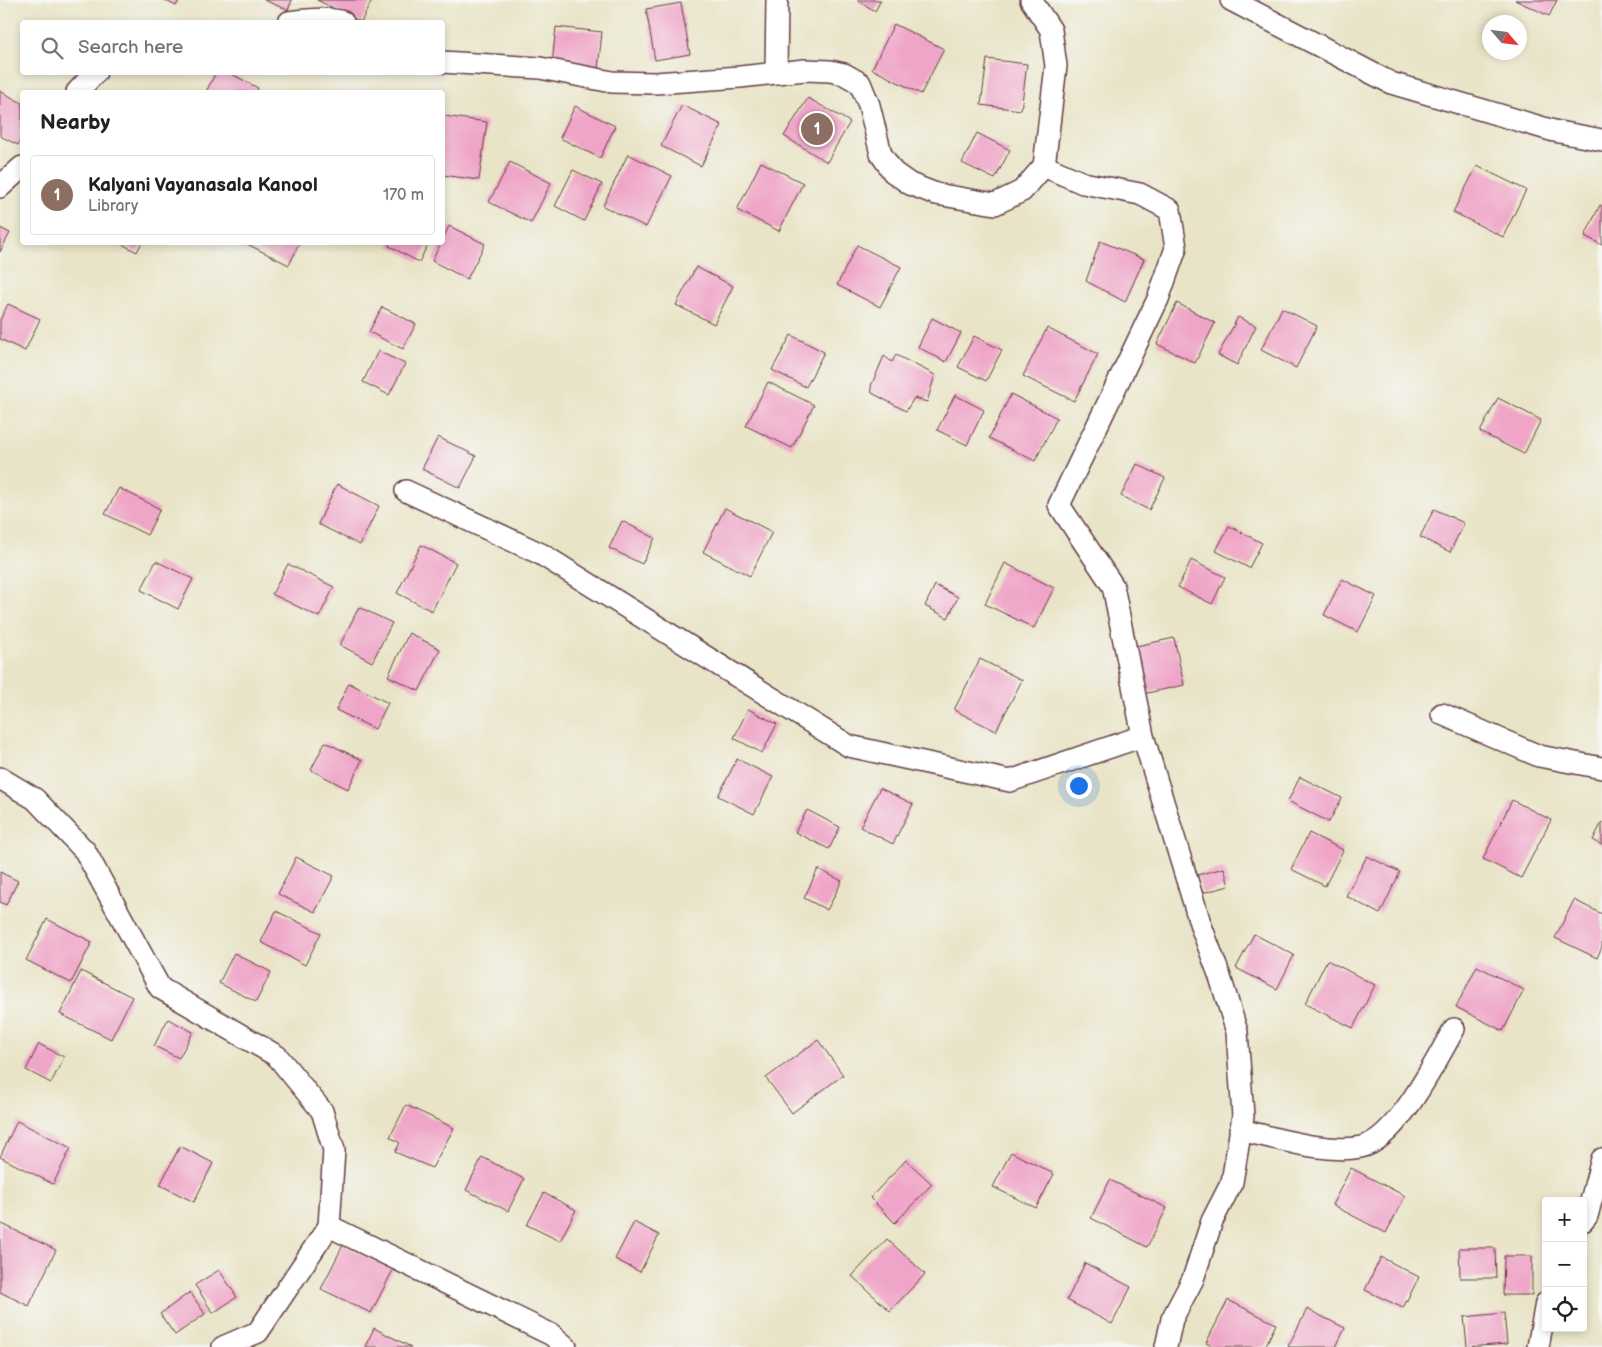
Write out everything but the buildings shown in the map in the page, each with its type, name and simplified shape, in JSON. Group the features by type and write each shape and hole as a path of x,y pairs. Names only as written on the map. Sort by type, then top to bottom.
{"street":[{"path":"776,72 777,0"},
{"path":"445,62 540,68 612,82 655,83 805,70 830,71 844,74 860,83 869,105 881,154 893,172 910,184 936,194 995,204 1022,191 1044,166 1056,66 1051,30 1031,0"},
{"path":"1231,0 1391,83 1554,131 1602,140"},
{"path":"300,20 337,20"},
{"path":"79,90 93,75"},
{"path":"1044,166 1083,183 1140,194 1170,210 1176,248 1158,299 1059,505 1113,586 1143,736 1201,926 1220,977 1236,1032 1243,1116 1232,1182 1212,1222 1193,1279 1172,1318 1166,1347"},
{"path":"0,186 20,168"},
{"path":"406,491 541,554 849,746 1010,781 1143,736"},
{"path":"1442,714 1539,756 1602,768"},
{"path":"0,778 35,799 84,851 160,988 277,1056 322,1111 334,1150 329,1226 258,1332 223,1347"},
{"path":"1240,1130 1302,1144 1337,1148 1363,1146 1387,1133 1414,1098 1454,1029"},
{"path":"1591,1219 1602,1160"},
{"path":"329,1226 552,1335 566,1347"},
{"path":"1538,1347 1542,1325"}],"place":[{"name":"Kalyani Vayanasala Kanool","path":"817,129"}]}
